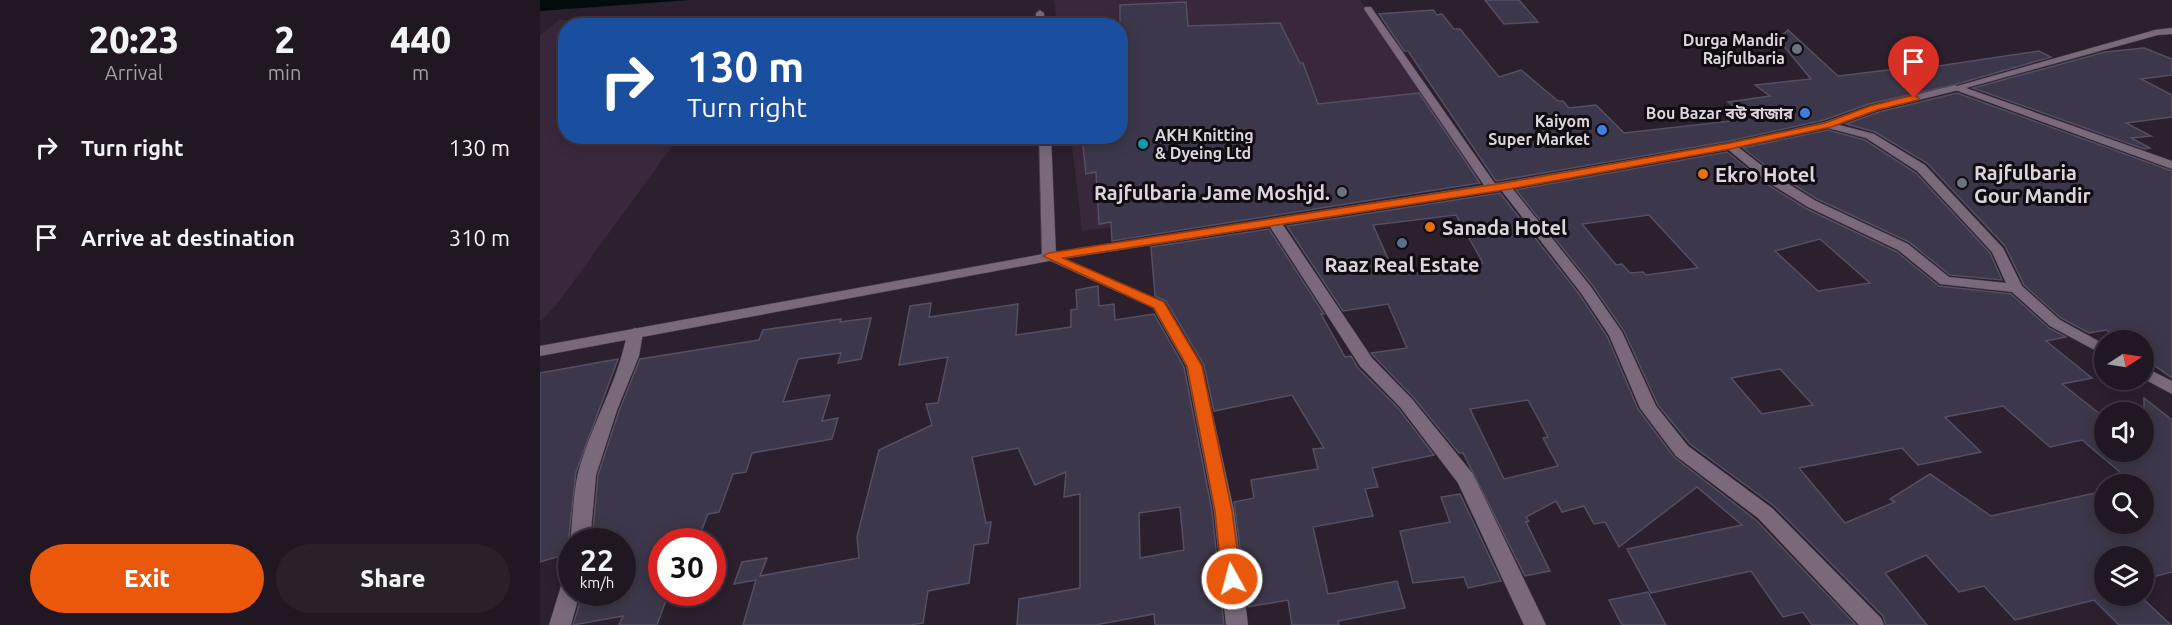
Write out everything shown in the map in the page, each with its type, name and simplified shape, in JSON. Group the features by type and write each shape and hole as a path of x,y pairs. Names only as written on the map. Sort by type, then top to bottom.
{"street":[{"path":"1368,9 1498,187 1586,290 1617,335 1649,408 1682,452 1765,513 1873,625"},
{"path":"1040,13 1040,18"},
{"path":"540,351 1049,256 1498,187 1730,146 1828,125 1874,108 2158,32 2172,31"},
{"path":"1955,88 2172,165"},
{"path":"1828,125 1870,136 1921,168 1998,251 2016,288 2055,323 2094,344"},
{"path":"1045,144 1049,256"},
{"path":"1730,146 1770,178 1812,204 1903,247 1945,281 2016,288"},
{"path":"1274,222 1366,362 1406,403 1466,479 1535,625"},
{"path":"1049,256 1159,305 1194,366 1224,511 1237,625"},
{"path":"581,528 587,475 608,410 631,356 635,333"},
{"path":"2154,378 2172,388"},
{"path":"560,625 565,606"}],"shaded area":[{"path":"540,0 690,0 540,11"},
{"path":"1054,0 1360,0 1489,174 1206,225 1203,215 1082,231 1072,144 1128,144 1128,18 1056,18"},
{"path":"558,21 558,144 674,144 557,304 540,322 540,35"}],"building":[{"path":"1485,0 1519,0 1538,22 1504,24"},
{"path":"1186,2 1188,26 1280,23 1300,63 1303,63 1318,104 1419,93 1480,183 1112,241 1111,222 1099,224 1096,172 1086,174 1083,144 1128,144 1128,18 1120,18 1120,5"},
{"path":"1433,10 1437,15 1442,14 1454,29 1460,29 1499,77 1521,70 1569,108 1596,105 1624,133 1731,121 1720,111 1737,109 1728,102 1770,96 1755,85 1811,79 1778,39 1788,30 1838,76 1913,67 1918,69 2039,51 2051,57 1957,84 1869,104 1824,120 1730,141 1496,181 1408,51 1404,51 1379,14"},
{"path":"2144,48 2172,59 2172,75 2141,79 2172,95 2172,117 2126,123 2151,136 2131,138 2150,148 2144,149 1973,88 2105,52"},
{"path":"1957,93 2172,171 2172,378 2154,365 2154,330 2094,330 2094,332 2089,333 2061,318 2024,285 2005,246 1927,163 1875,132 1846,124 1879,112"},
{"path":"1828,130 1865,140 1916,173 1990,253 2002,280 1950,275 1909,242 1817,199 1775,173 1743,148"},
{"path":"1727,152 1765,183 1807,209 1897,252 1939,286 2011,294 2049,328 2066,337 2046,341 2092,378 2062,384 2094,409 2094,450 2082,440 2050,447 2003,406 1945,417 1981,452 1918,465 1902,448 1799,468 1845,523 1895,502 1890,499 1930,474 1991,516 2094,493 2094,534 2154,534 2154,474 2122,474 2108,462 2154,462 2154,406 2172,420 2172,572 2154,576 2154,546 2094,546 2094,600 2015,620 1984,586 1959,592 1926,555 1885,573 1927,625 1886,625 1883,616 1774,506 1690,444 1658,405 1624,331 1593,286 1516,190","holes":["1649,215 1698,268 1646,275 1643,272 1630,273 1622,264 1616,265 1582,224","1820,239 1870,283 1818,291 1775,251","1780,369 1813,405 1762,414 1731,378"]},
{"path":"1500,193 1579,294 1607,336 1638,409 1674,457 1756,520 1856,625 1812,625 1803,612 1783,617 1751,571 1651,593 1627,549 1742,525 1697,487 1619,547 1605,522 1594,524 1584,506 1562,512 1556,501 1526,517 1529,521 1526,522 1550,571 1525,576 1463,453 1459,453 1414,398 1371,353 1407,348 1388,304 1343,311 1287,226","holes":["1456,215 1483,263 1416,273 1414,270 1394,272 1373,225","1528,400 1548,437 1543,438 1558,466 1504,479 1470,409"]},
{"path":"1269,229 1324,314 1321,314 1345,357 1351,356 1358,368 1398,408 1434,455 1372,468 1378,487 1365,489 1373,516 1313,527 1328,594 1397,581 1405,608 1338,621 1339,625 1292,625 1288,600 1248,607 1234,502 1254,498 1251,480 1318,469 1313,449 1324,448 1292,395 1214,411 1204,365 1166,301 1155,296 1151,247"},
{"path":"1098,286 1099,306 1114,304 1115,320 1154,314 1184,367 1212,511 1224,625 1155,625 1154,614 1095,625 1017,625 1019,599 1080,588 1080,494 1064,497 1066,472 1035,485 1018,448 972,457 986,523 991,522 988,543 974,545 969,583 928,591 923,623 910,625 743,625 756,580 734,584 742,562 767,558 760,576 859,558 857,537 879,450 932,425 926,404 938,403 948,357 899,365 910,306 931,303 929,317 1018,304 1016,335 1071,327 1071,310 1077,309 1076,290","holes":["1180,507 1184,550 1140,558 1139,513"]},
{"path":"871,318 861,359 838,363 841,353 798,359 783,402 830,395 822,421 838,418 832,439 752,453 746,472 733,474 719,512 708,514 702,528 648,528 648,606 664,606 657,625 619,625 623,616 573,625 579,606 636,606 636,528 593,528 598,475 619,411 640,359 759,340 763,330 841,319 840,322"},
{"path":"618,359 576,472 570,528 558,528 558,557 540,562 540,373"},
{"path":"1460,494 1501,581 1468,588 1464,577 1413,583 1400,531 1450,522 1441,497"},
{"path":"1648,592 1666,625 1622,625 1609,600"},
{"path":"2100,606 2151,606 2171,625 2119,625"}],"place":[{"name":"Durga Mandir Rajfulbaria","path":"1797,49"},
{"name":"Bou Bazar বউ বাজার","path":"1805,113"},
{"name":"Kaiyom Super Market","path":"1602,130"},
{"name":"AKH Knitting & Dyeing Ltd","path":"1143,144"},
{"name":"Ekro Hotel","path":"1703,174"},
{"name":"Rajfulbaria Gour Mandir","path":"1962,183"},
{"name":"Rajfulbaria Jame Moshjd.","path":"1342,192"},
{"name":"Sanada Hotel","path":"1430,227"},
{"name":"Raaz Real Estate","path":"1402,243"}],"route":[{"path":"1232,579 1224,511 1194,366 1159,305 1049,256 1504,186 1730,146 1828,125 1874,108 1914,98"}]}
